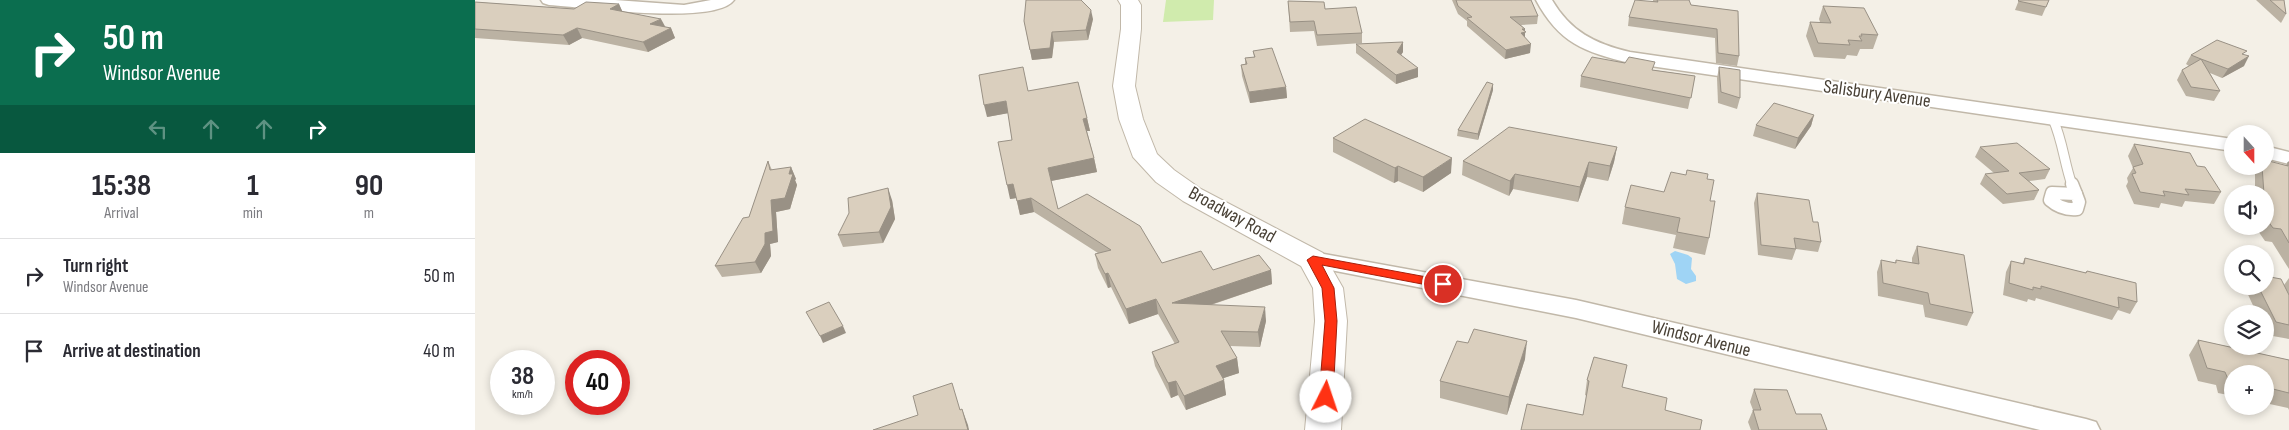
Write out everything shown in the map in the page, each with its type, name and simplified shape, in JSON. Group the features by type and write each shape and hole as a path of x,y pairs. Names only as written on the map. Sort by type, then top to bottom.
{"street":[{"path":"549,0 683,10 704,8 726,0"},
{"name":"Broadway Road","path":"1128,0 1131,5 1131,29 1124,86 1131,119 1146,157 1165,176 1192,195 1313,260"},
{"name":"Salisbury Avenue","path":"1544,0 1561,27 1572,37 1591,48 1646,61 2224,144"},
{"path":"2274,154 2289,158"},
{"path":"1313,260 1328,288 1331,321 1323,430"},
{"name":"Windsor Avenue","path":"1313,260 1576,309 2086,430"}],"lane":[{"path":"2053,119 2061,139 2065,165 2076,194"}],"green space":[{"path":"1166,0 1214,0 1213,20 1163,22"}],"water":[{"path":"1675,251 1692,258 1691,269 1696,276 1696,281 1686,284 1677,279 1675,264 1670,254"}],"building":[{"path":"1026,0 1081,0 1091,10 1086,30 1052,32 1050,48 1030,50 1024,21"},
{"path":"1456,0 1531,0 1538,16 1510,17 1525,29 1522,29 1526,32 1521,33 1531,44 1506,50 1467,18 1472,17 1458,6"},
{"path":"1635,0 1658,2 1657,0 1689,0 1691,5 1738,11 1739,56 1718,53 1717,29 1629,17"},
{"path":"2019,0 2049,0 2046,7"},
{"path":"2270,0 2284,0 2286,14"},
{"path":"1288,1 1324,2 1325,9 1356,7 1362,33 1317,35 1314,21 1290,22"},
{"path":"475,2 574,9 586,2 619,4 610,9 661,19 650,24 671,28 643,42 577,28 563,35 475,29"},
{"path":"1823,6 1864,8 1878,35 1861,34 1862,36 1859,36 1862,41 1848,40 1850,45 1818,43 1810,22 1831,23"},
{"path":"2217,40 2247,51 2242,54 2249,56 2228,69 2191,55"},
{"path":"1403,42 1397,52 1418,68 1396,75 1356,44"},
{"path":"1272,48 1286,87 1249,92 1241,65 1247,64 1245,58 1255,57 1253,51"},
{"path":"1592,57 1625,63 1629,57 1655,62 1652,70 1695,76 1691,98 1581,76"},
{"path":"2201,59 2220,91 2191,87 2182,70"},
{"path":"1023,67 1028,91 1078,82 1087,118 1083,119 1094,158 1048,168 1058,209 1087,194 1140,226 1162,263 1201,251 1213,270 1259,255 1271,270 1172,303 1265,307 1258,332 1221,331 1237,358 1216,366 1224,380 1184,396 1176,381 1168,383 1152,352 1179,342 1156,299 1126,309 1108,273 1105,274 1095,254 1111,250 1031,198 1017,201 1013,184 1007,185 998,142 1012,140 1006,101 984,105 979,75"},
{"path":"1719,67 1740,70 1740,98 1721,92"},
{"path":"1487,82 1493,84 1478,134 1458,130"},
{"path":"1774,103 1814,115 1798,138 1756,125"},
{"path":"1365,119 1452,158 1423,177 1398,166 1395,168 1333,138"},
{"path":"1509,127 1617,147 1610,166 1589,162 1580,187 1515,174 1510,181 1463,161"},
{"path":"2017,143 2050,169 2019,173 2039,190 2007,194 1985,174 2009,171 1980,147"},
{"path":"2134,144 2190,153 2197,166 2205,167 2221,192 2185,189 2189,195 2163,191 2165,196 2140,192 2132,174 2136,173 2133,167 2143,164"},
{"path":"768,161 770,170 791,167 789,174 793,174 785,198 771,200 773,231 765,233 765,244 755,262 715,266 743,218 749,217"},
{"path":"2274,162 2288,166 2289,162 2289,243 2281,229 2274,228 2274,185 2263,185 2263,175 2274,175"},
{"path":"1687,170 1708,174 1707,179 1714,180 1710,201 1715,201 1709,238 1677,232 1680,218 1625,207 1631,185 1664,192 1671,172 1686,175"},
{"path":"888,188 891,207 879,232 838,235 849,213 848,198"},
{"path":"1757,193 1809,200 1813,222 1818,222 1821,242 1794,238 1796,249 1761,245"},
{"path":"1917,246 1964,255 1973,313 1930,304 1928,293 1883,283 1881,260 1896,263 1896,260 1919,264"},
{"path":"2025,258 2136,283 2137,302 2118,297 2119,308 2041,286 2041,289 2033,287 2033,290 2009,283 2011,261 2024,264"},
{"path":"2274,278 2281,279 2289,295 2289,325 2276,322 2274,318 2274,305 2268,305 2262,295 2274,295"},
{"path":"829,302 843,326 820,336 806,312"},
{"path":"1474,329 1527,341 1509,397 1440,381 1457,341 1468,343"},
{"path":"2198,340 2224,346 2224,355 2266,355 2289,360 2289,393 2274,389 2274,365 2224,365 2224,372 2207,368"},
{"path":"1594,357 1627,365 1622,387 1667,398 1665,410 1702,420 1700,430 1521,430 1527,404 1583,415 1589,381 1587,380"},
{"path":"952,383 968,430 873,430 918,415 913,396"},
{"path":"1754,389 1787,390 1796,414 1821,414 1827,430 1759,430 1753,410 1761,410"}],"route":[{"path":"1326,397 1331,321 1328,288 1313,260 1443,284"}]}
